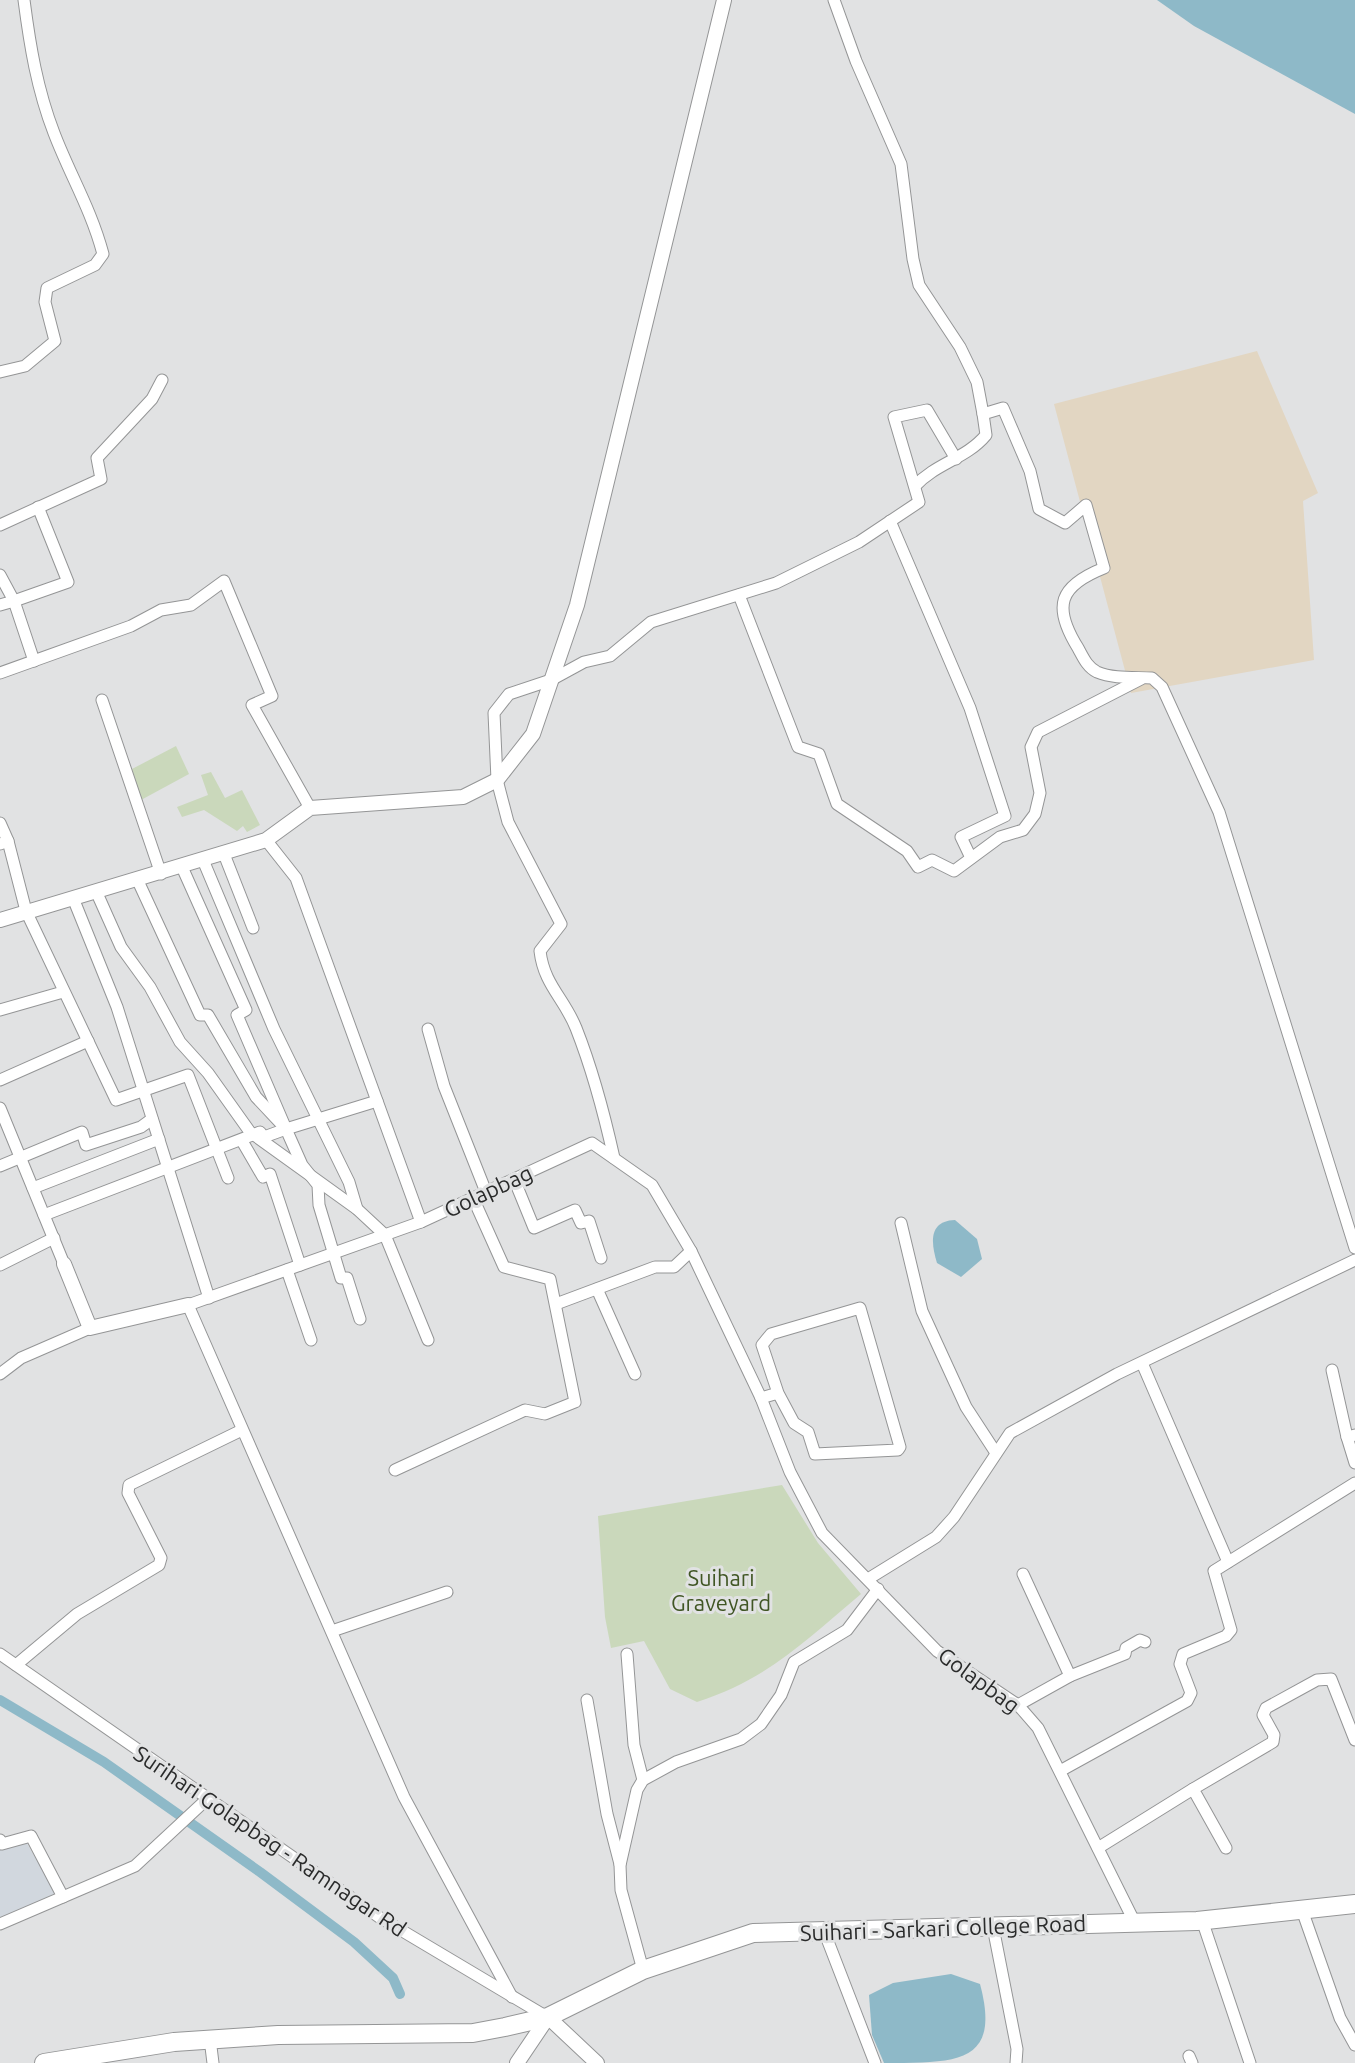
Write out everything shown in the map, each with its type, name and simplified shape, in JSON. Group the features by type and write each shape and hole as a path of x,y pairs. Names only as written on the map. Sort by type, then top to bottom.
{"highway":[{"name":"Suihari - Sarkari College Road","path":"44,2063 210,2039 278,2035 473,2033 548,2017 643,1970 753,1933 1202,1920 1355,1904"}],"street":[{"path":"0,372 25,366 55,341 45,302 47,288 95,265 103,254 92,213 54,134 32,68 24,0"},
{"path":"0,920 266,840 310,808 463,797 497,780 533,734 577,605 724,0"},
{"path":"834,0 856,61 901,164 919,285 966,359 977,382 983,414 986,435 972,451 927,473 915,486"},
{"path":"0,525 101,479 97,458 152,399 162,380"},
{"path":"983,414 1003,408 1030,471 1039,509 1065,523 1086,505 1104,568 1078,578 1065,596 1061,610 1071,636 1089,667 1114,676 1152,678 1162,687 1219,812 1355,1248"},
{"path":"614,1158 599,1089 574,1023 543,974 540,951 561,924 508,822 497,780 494,713 509,694 551,680 584,662 610,656 651,622 776,583 859,542 919,502 894,417 927,410 956,459"},
{"path":"0,605 68,582 38,507"},
{"path":"890,521 970,708 1005,816 961,837 971,858"},
{"path":"0,575 14,601 34,661"},
{"path":"0,673 131,626 161,610 191,605 224,581 272,696 252,705 310,808"},
{"path":"739,595 798,747 819,754 837,804 907,851 918,867 932,860 954,871 1000,837 1023,830 1035,814 1040,793 1031,747 1038,732 1144,677"},
{"path":"102,700 161,874"},
{"path":"0,823 26,911 116,1100 188,1075 228,1178"},
{"path":"266,840 296,878 421,1222"},
{"path":"224,854 253,928"},
{"path":"203,860 317,1118 349,1182 357,1209"},
{"path":"182,867 246,1010 237,1015 302,1165 318,1185 319,1205 341,1278 347,1278 360,1319"},
{"path":"138,881 200,1015 208,1015 256,1097 286,1129"},
{"path":"96,891 121,947 150,987 180,1042 208,1073 254,1135 318,1185 357,1209 385,1235 428,1340"},
{"path":"73,898 117,1007 209,1298"},
{"path":"0,1010 63,992"},
{"path":"428,1029 444,1086 486,1192"},
{"path":"0,1080 88,1041"},
{"path":"44,1215 260,1132 264,1137 377,1101"},
{"path":"0,1108 90,1328"},
{"path":"0,1166 82,1132 86,1145 152,1119"},
{"path":"33,1188 159,1139"},
{"path":"242,1141 263,1177 270,1174 300,1265"},
{"name":"Golapbag","path":"188,1305 421,1222 592,1143 652,1185 691,1251 761,1398 790,1472 822,1533 937,1651 1018,1705 1038,1728 1134,1921"},
{"path":"514,1179 534,1228 575,1210 581,1223 589,1221 601,1258"},
{"path":"395,1470 525,1410 545,1414 575,1402 550,1279 504,1267 473,1198"},
{"path":"901,1223 922,1311 966,1407 996,1453"},
{"path":"0,1265 54,1238"},
{"path":"556,1304 655,1267 674,1267 691,1251"},
{"path":"868,1579 936,1537 954,1517 1010,1433 1142,1363 1355,1260"},
{"path":"287,1270 311,1340"},
{"path":"597,1289 635,1374"},
{"path":"0,1374 21,1358 90,1328 188,1305 404,1797 512,1997"},
{"path":"860,1308 902,1442 900,1447 898,1450 815,1454 808,1432 794,1423 778,1393 762,1345 771,1334 860,1308"},
{"path":"1142,1363 1228,1562"},
{"path":"1332,1370 1351,1436 1355,1463"},
{"path":"761,1398 778,1393"},
{"path":"16,1665 77,1614 159,1565 161,1558 128,1493 129,1485 242,1430"},
{"path":"1060,1771 1187,1701 1191,1693 1180,1664 1183,1654 1226,1636 1231,1630 1213,1575 1216,1568 1355,1483"},
{"path":"1023,1574 1070,1676"},
{"path":"620,1865 637,1790 643,1780 676,1762 741,1739 761,1724 781,1695 794,1662 847,1630 878,1589"},
{"path":"332,1631 447,1592"},
{"path":"1018,1705 1070,1676 1125,1654 1126,1648 1140,1640 1145,1642"},
{"name":"Surihari Golapbag - Ramnagar Rd","path":"0,1654 206,1800 421,1945 548,2017"},
{"path":"627,1654 633,1734 643,1780"},
{"path":"1098,1848 1273,1742 1263,1712 1317,1680 1331,1679 1355,1740"},
{"path":"587,1700 607,1814 620,1865 621,1890 643,1970"},
{"path":"1193,1789 1226,1848"},
{"path":"0,1924 135,1866 206,1800"},
{"path":"0,1840 2,1844 31,1836 63,1897"},
{"path":"1302,1910 1340,2018 1355,2045"},
{"path":"1202,1920 1250,2063"},
{"path":"993,1927 1017,2049 1016,2063"},
{"path":"824,1931 875,2063"},
{"path":"517,2063 548,2017 597,2063"},
{"path":"210,2039 213,2063"}],"shaded area":[{"path":"1257,351 1318,493 1303,501 1314,660 1131,693 1054,404"},
{"path":"26,1842 56,1893 0,1920 0,1848"}],"green space":[{"path":"176,746 189,774 141,800 132,769"},
{"path":"211,772 225,798 242,790 260,825 247,832 243,826 237,831 204,810 182,817 177,807 208,795 201,775"},
{"name":"Suihari Graveyard","path":"782,1485 818,1543 861,1594 785,1657 745,1682 697,1702 670,1689 644,1641 611,1648 605,1617 598,1516"}],"water":[{"path":"1157,0 1355,0 1355,114 1194,26"},
{"path":"955,1220 977,1239 982,1259 961,1277 937,1263 933,1248 936,1229 946,1221"},
{"path":"951,1974 980,1984 985,2010 984,2030 979,2044 953,2059 884,2063 872,2035 869,1995 893,1983"}],"waterway":[{"path":"0,1700 104,1762 260,1872 354,1942 393,1978 400,1994"}]}
